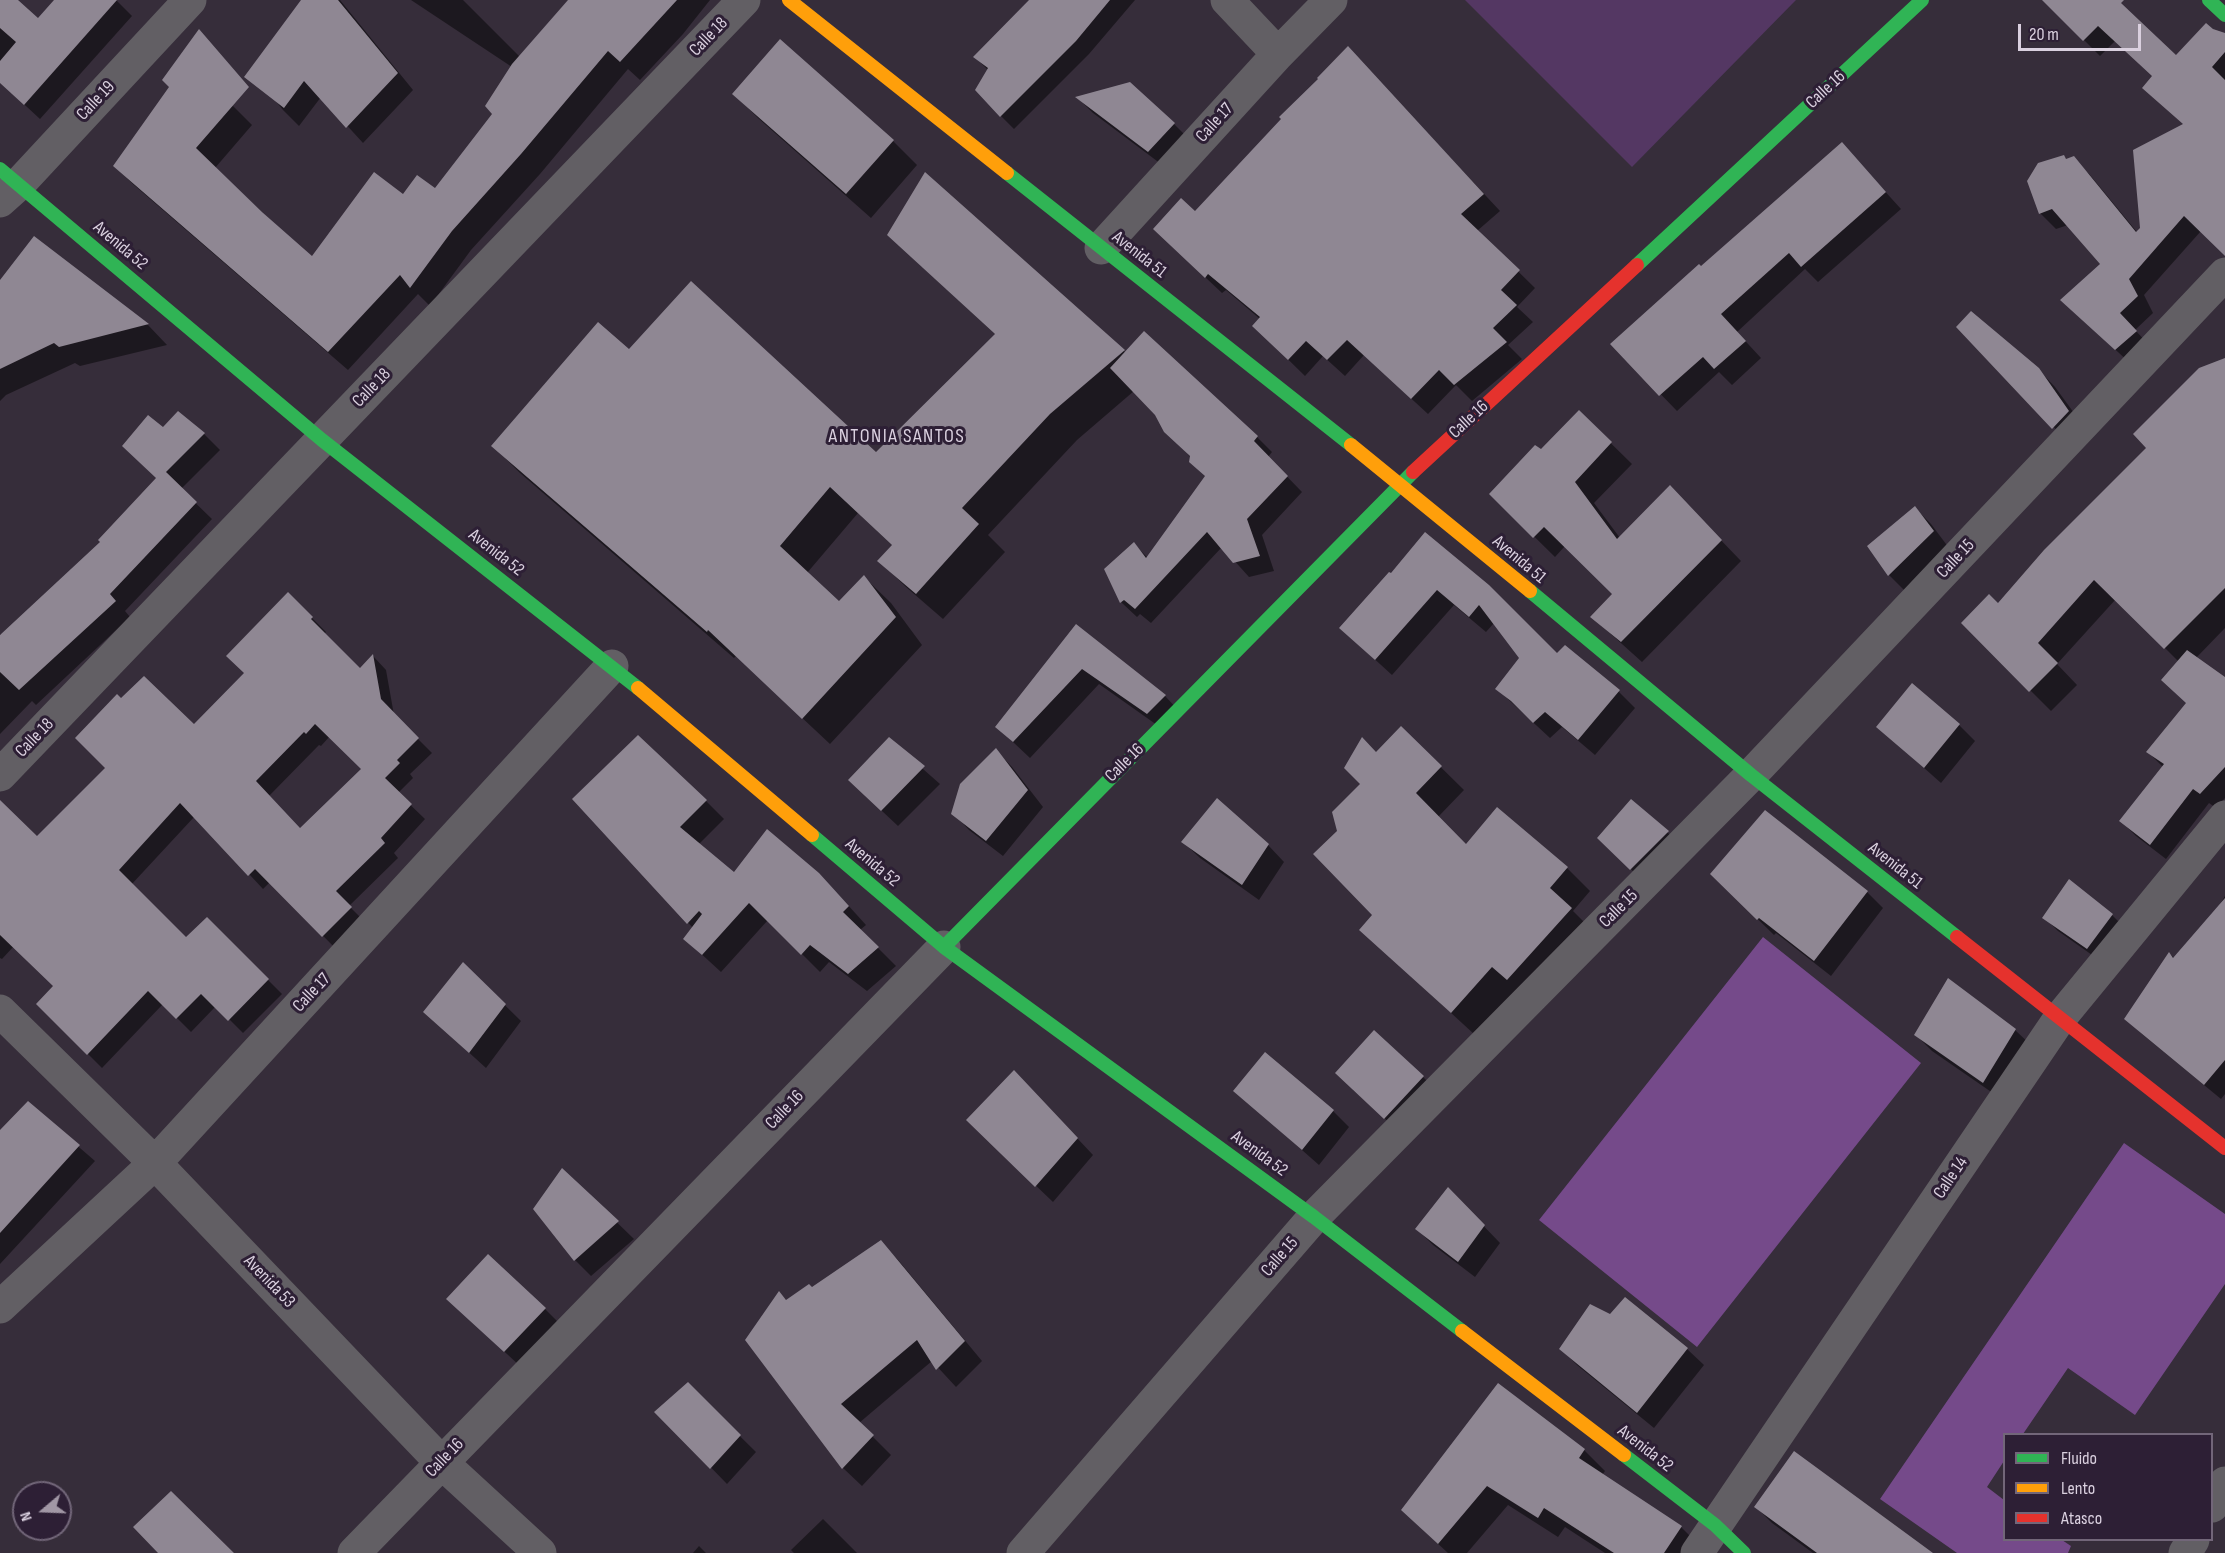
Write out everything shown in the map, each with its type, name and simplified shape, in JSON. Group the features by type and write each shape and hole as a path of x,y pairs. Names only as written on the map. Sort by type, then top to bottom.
{"street":[{"name":"Calle 19","path":"6,185 190,0"},
{"name":"Calle 18","path":"0,775 744,0"},
{"name":"Avenida 51","path":"789,0 1400,484 1751,776 2225,1148"},
{"path":"1227,0 1278,54"},
{"name":"Calle 17","path":"1101,248 1278,54 1331,0"},
{"name":"Calle 16","path":"354,1553 944,947 1400,484 1922,0"},
{"path":"2209,0 2225,15"},
{"name":"Avenida 52","path":"6,185 322,440 612,666 944,947 1314,1217 1715,1525 1744,1553"},
{"name":"Calle 15","path":"1023,1553 1314,1217 1751,776 2225,274"},
{"name":"Calle 17","path":"0,1306 155,1163 612,666"},
{"name":"Calle 14","path":"1697,1553 2060,1018 2225,818"},
{"name":"Avenida 53","path":"0,1011 155,1163 441,1462 540,1553"},
{"path":"2213,1503 2225,1483"}],"shaded area":[{"path":"1465,0 1796,0 1632,167"},
{"path":"1763,937 1921,1063 1697,1347 1539,1220"},
{"path":"2124,1143 2225,1214 2225,1284 2135,1415 2068,1368 2024,1433 2003,1433 2003,1463 1987,1487 2003,1499 2003,1541 2064,1541 2071,1546 2068,1553 1957,1553 1880,1499"}],"building":[{"path":"0,0 18,0 38,18 54,0 117,0 24,105 0,83 0,61 16,42 0,28"},
{"path":"301,0 338,0 398,73 346,128 304,81 284,108 244,77"},
{"path":"568,0 677,0 620,62 608,51 452,231 410,288 400,275 328,352 113,166 169,87 162,80 199,29 249,87 196,148 262,212 312,256 374,172 403,194 417,175 435,188 492,114 485,106 512,64"},
{"path":"1029,0 1110,0 1076,41 1000,117 975,90 988,68 973,57"},
{"path":"2042,0 2124,0 2121,3 2176,55 2206,23 2213,29 2225,33 2225,52 2212,67 2225,80 2225,256 2184,216 2129,279 2138,296 2120,313 2137,331 2115,350 2060,300 2100,264 2052,209 2039,214 2027,181 2038,163 2064,155 2066,159 2074,156 2136,232 2140,228 2133,150 2183,124 2142,88 2152,76 2098,26 2083,41"},
{"path":"780,39 894,140 846,194 732,94"},
{"path":"1348,46 1484,194 1461,214 1520,270 1501,290 1517,305 1493,328 1507,342 1454,385 1439,370 1411,399 1347,340 1327,360 1306,341 1288,360 1252,326 1260,317 1208,274 1205,278 1153,229 1181,198 1195,211 1281,119 1279,117"},
{"path":"1130,82 1175,123 1148,152 1075,97"},
{"path":"1842,142 1886,192 1801,267 1789,253 1721,314 1746,341 1714,369 1703,357 1659,396 1610,344 1699,264 1701,266"},
{"path":"925,172 1125,350 1050,414 962,508 979,524 916,594 877,561 892,545 830,487 780,546 839,601 864,575 896,617 802,719 708,630 707,632 491,446 598,322 629,349 691,281 876,452 995,334 887,235"},
{"path":"34,236 149,324 59,347 54,343 0,369 0,280"},
{"path":"1971,311 2039,368 2069,411 2052,429 1956,327"},
{"path":"1144,331 1258,436 1254,441 1288,476 1247,519 1260,556 1233,563 1207,532 1135,609 1124,600 1120,603 1104,569 1134,542 1146,558 1205,476 1189,462 1190,456 1164,432 1155,415 1110,368"},
{"path":"2225,358 2225,588 2164,649 2094,580 2038,643 2058,663 2029,692 1961,623 1989,594 1998,603 2044,550 2146,448 2133,434 2199,368"},
{"path":"1579,410 1612,442 1575,482 1617,539 1670,485 1722,540 1621,642 1590,617 1612,594 1544,527 1533,538 1489,494 1535,445 1541,449"},
{"path":"178,411 205,433 166,472 197,502 110,594 116,601 19,690 0,672 0,635 100,542 98,540 156,478 122,446 148,415 163,427"},
{"path":"1915,506 1934,531 1888,576 1867,546"},
{"path":"1425,532 1489,585 1557,653 1565,645 1620,690 1578,740 1545,712 1533,723 1495,689 1519,658 1479,605 1469,617 1437,590 1375,660 1339,628 1389,572 1391,573"},
{"path":"288,592 313,617 311,619 360,668 373,654 381,699 419,738 397,760 400,763 385,778 412,804 381,838 385,843 336,891 352,907 322,937 255,869 248,876 180,803 119,870 186,937 207,917 269,979 228,1021 201,994 176,1019 148,991 87,1055 36,1004 53,986 0,935 0,800 37,836 105,768 75,738 117,694 121,698 144,676 194,724 244,673 226,656","holes":["315,724 361,769 300,828 256,781 304,732 306,734"]},
{"path":"1076,624 1166,695 1147,714 1082,669 1013,742 995,727"},
{"path":"2187,650 2225,677 2225,767 2200,794 2193,789 2150,845 2119,821 2164,764 2146,752 2186,703 2161,680"},
{"path":"1912,683 1960,724 1924,768 1876,727"},
{"path":"1401,726 1442,766 1416,793 1466,844 1497,807 1568,867 1550,888 1572,908 1507,980 1492,967 1451,1013 1359,930 1372,915 1313,854 1337,831 1332,812 1360,784 1344,768 1362,737 1376,752"},
{"path":"638,735 707,800 680,827 734,872 767,829 819,873 849,906 843,912 879,947 848,974 810,945 801,955 749,903 702,955 683,939 702,914 699,911 687,924 572,799"},
{"path":"889,737 925,766 881,811 848,780"},
{"path":"996,748 1028,790 986,841 951,814 960,784"},
{"path":"1217,798 1269,844 1242,885 1181,842"},
{"path":"1631,799 1669,831 1630,870 1597,838"},
{"path":"1765,810 1868,891 1814,961 1759,918 1757,920 1710,874"},
{"path":"2069,879 2113,914 2087,949 2042,918"},
{"path":"2225,898 2225,1060 2204,1085 2124,1019 2169,952 2173,958"},
{"path":"463,962 506,1004 469,1053 423,1012"},
{"path":"1948,978 2016,1029 1983,1083 1914,1035"},
{"path":"1374,1030 1424,1076 1384,1119 1335,1073"},
{"path":"1265,1052 1334,1110 1302,1150 1233,1091"},
{"path":"1014,1070 1078,1138 1035,1187 966,1120"},
{"path":"28,1101 80,1145 0,1233 0,1130"},
{"path":"562,1168 619,1221 574,1261 533,1209"},
{"path":"1448,1187 1485,1225 1458,1262 1415,1229"},
{"path":"881,1240 965,1341 936,1370 917,1340 841,1404 874,1435 842,1469 745,1340 779,1291 786,1300 809,1284 812,1287"},
{"path":"488,1254 546,1308 504,1352 446,1299"},
{"path":"1625,1297 1688,1348 1637,1413 1559,1349 1590,1304 1610,1314"},
{"path":"688,1382 741,1435 710,1469 654,1412"},
{"path":"1498,1383 1585,1449 1579,1458 1682,1526 1664,1553 1614,1553 1544,1508 1538,1518 1487,1486 1438,1544 1401,1510"},
{"path":"1794,1451 1933,1553 1817,1553 1754,1507"},
{"path":"171,1491 234,1553 158,1553 133,1527"}],"traffic: fast":[{"path":"1637,265 1922,0"},
{"path":"2209,0 2225,15"},
{"path":"0,169 322,440 638,688"},
{"path":"1007,173 1351,445"},
{"path":"944,947 1413,472"},
{"path":"1530,591 1751,775 1957,937"},
{"path":"812,835 944,947 1314,1217 1462,1331"},
{"path":"1624,1455 1715,1525 1744,1553"}],"traffic: slow":[{"path":"789,0 1007,173"},
{"path":"1351,445 1530,591"},
{"path":"638,688 812,835"},
{"path":"1462,1331 1624,1455"}],"traffic: jam":[{"path":"1413,472 1637,265"},
{"path":"1957,937 2225,1148"}],"district":[{"name":"ANTONIA SANTOS","path":"897,437"}]}
